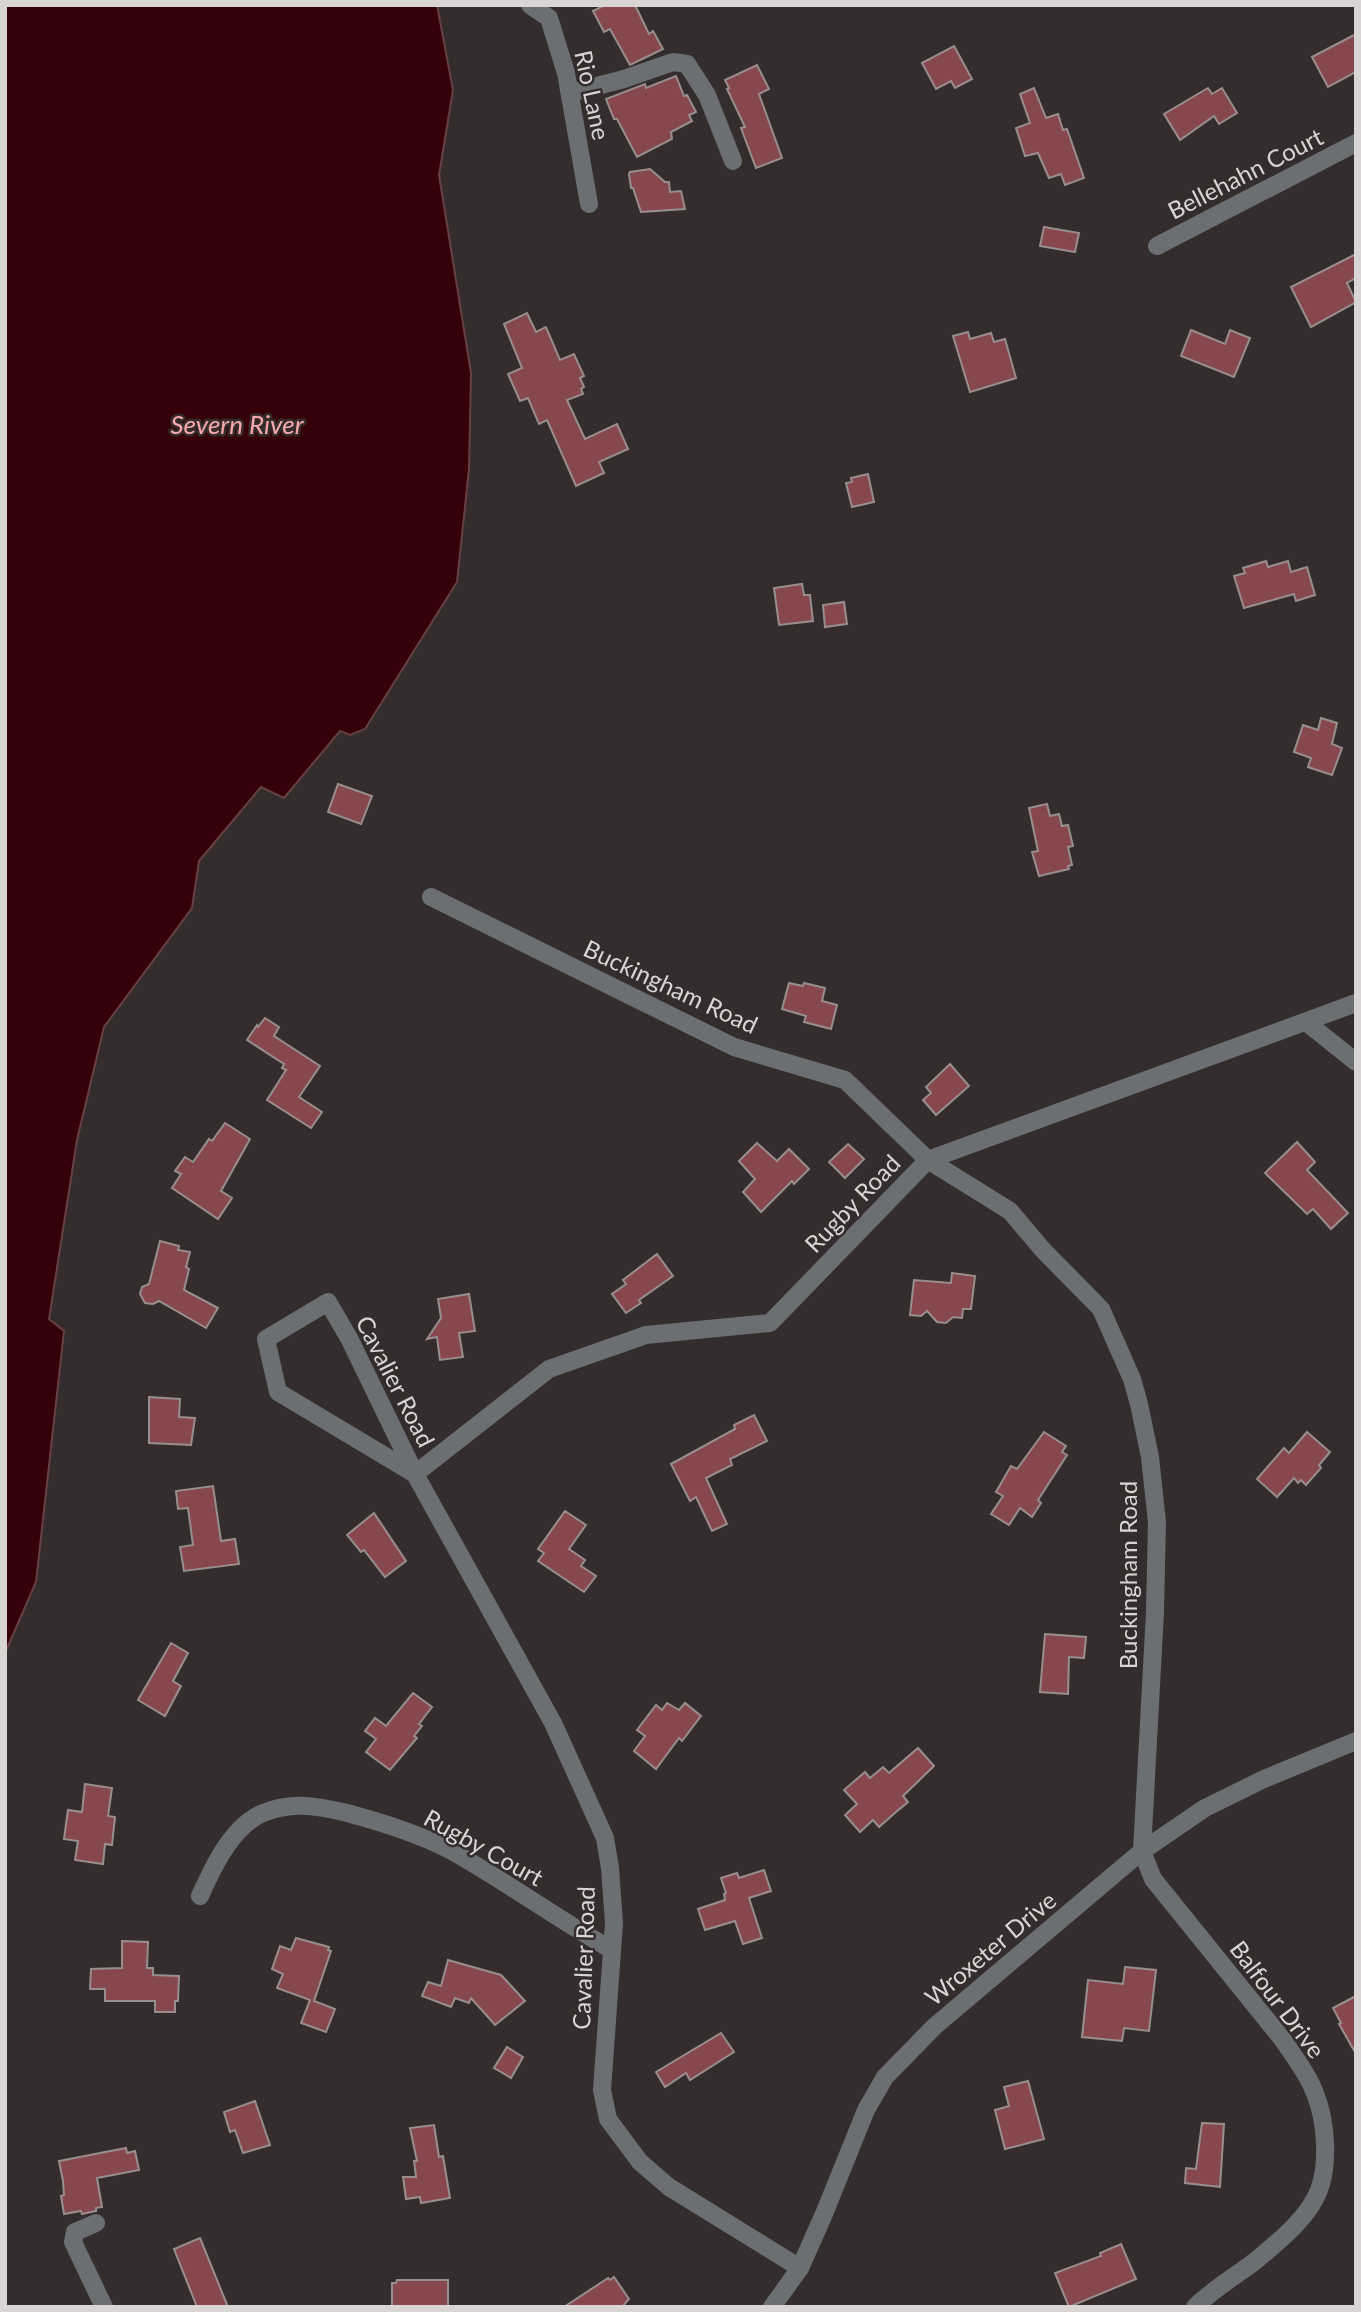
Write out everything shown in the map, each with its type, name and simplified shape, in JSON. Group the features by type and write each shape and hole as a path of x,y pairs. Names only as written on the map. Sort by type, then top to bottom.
{"street":[{"name":"Rio Lane","path":"530,5 549,18 570,93 589,204"},
{"path":"570,93 624,79 673,62 687,64 708,95 733,161"},
{"name":"Bellehahn Court","path":"1157,246 1356,143"},
{"name":"Buckingham Road","path":"431,897 734,1047 845,1080 928,1160 1010,1211 1043,1251 1101,1310 1132,1379 1146,1430 1157,1522 1155,1612 1142,1851"},
{"name":"Rugby Road","path":"415,1474 549,1369 646,1335 770,1322 928,1160 1356,1003"},
{"path":"1306,1022 1356,1062"},
{"name":"Cavalier Road","path":"397,1456 350,1340 328,1302 267,1339 278,1392 397,1456 415,1474 552,1723 605,1839 614,1923 602,2090 608,2119 640,2162 669,2187 800,2268"},
{"name":"Wroxeter Drive","path":"772,2307 800,2268 866,2110 885,2077 935,2026 1142,1851 1205,1808 1264,1779 1356,1741"},
{"name":"Rugby Court","path":"200,1896 213,1867 237,1833 261,1813 290,1804 320,1806 398,1828 446,1849 612,1950"},
{"name":"Balfour Drive","path":"1142,1851 1153,1879 1283,2040 1302,2068 1317,2096 1323,2129 1326,2164 1318,2192 1303,2217 1260,2257 1195,2307"},
{"path":"96,2223 75,2232 73,2242 104,2307"}],"water":[{"name":"Severn River","path":"5,5 437,5 453,90 439,175 471,373 469,469 457,582 365,729 350,735 340,731 284,798 261,787 199,861 192,908 104,1027 77,1140 49,1319 64,1331 36,1582 5,1653"}],"building":[{"path":"605,5 635,5 649,34 653,31 663,49 630,65 610,29 604,32 593,11"},
{"path":"1356,34 1356,72 1328,87 1312,57"},
{"path":"954,46 972,79 955,88 951,81 936,89 922,63"},
{"path":"757,65 769,89 759,94 782,158 756,168 741,128 745,127 725,80"},
{"path":"676,76 684,96 687,95 696,112 689,115 692,121 671,132 672,139 637,157 617,119 614,119 606,99"},
{"path":"1034,88 1046,118 1058,114 1063,130 1067,129 1084,178 1065,185 1061,174 1049,178 1038,153 1025,156 1016,128 1030,123 1020,94"},
{"path":"1208,88 1212,94 1222,88 1237,113 1219,124 1214,116 1180,140 1164,114"},
{"path":"650,169 665,182 669,182 670,192 681,191 685,209 641,212 631,188 629,174"},
{"path":"1044,227 1079,233 1075,252 1040,246"},
{"path":"1356,254 1356,278 1347,283 1356,302 1311,327 1291,287"},
{"path":"527,313 536,332 546,327 560,360 574,354 584,376 580,378 584,387 581,389 583,394 567,400 585,439 617,424 628,449 599,462 604,473 576,486 547,420 539,424 528,398 520,401 508,374 522,368 504,324"},
{"path":"1191,330 1225,344 1230,330 1250,338 1234,377 1181,356"},
{"path":"968,332 970,339 991,333 994,342 1005,339 1016,378 970,392 953,336"},
{"path":"868,474 874,502 852,507 846,483 852,482 851,478"},
{"path":"1266,561 1268,567 1288,561 1291,572 1307,567 1315,595 1296,601 1294,594 1244,608 1234,576 1245,573 1243,568"},
{"path":"802,584 804,595 810,595 813,621 779,625 774,588"},
{"path":"844,602 847,624 825,627 823,605"},
{"path":"1321,718 1337,723 1332,744 1342,748 1332,775 1308,767 1311,758 1294,752 1303,725 1318,730"},
{"path":"338,784 372,796 361,824 328,812"},
{"path":"1047,804 1050,816 1059,814 1062,826 1068,825 1073,846 1068,847 1072,865 1068,866 1069,869 1039,876 1032,852 1038,851 1029,808"},
{"path":"789,983 825,988 822,1001 837,1005 831,1029 804,1022 806,1016 782,1009"},
{"path":"265,1018 279,1027 274,1036 320,1066 299,1097 322,1112 311,1128 267,1100 286,1070 282,1068 284,1064 247,1040"},
{"path":"950,1064 969,1086 936,1115 923,1100 931,1093 926,1087"},
{"path":"225,1123 250,1139 221,1191 232,1198 218,1219 172,1188 181,1174 175,1171 185,1157 193,1162 209,1139 212,1141"},
{"path":"1297,1142 1315,1162 1307,1170 1348,1213 1331,1229 1313,1209 1307,1214 1265,1173"},
{"path":"757,1143 777,1161 789,1149 809,1169 794,1184 792,1181 761,1212 743,1192 755,1179 739,1161"},
{"path":"848,1144 864,1159 845,1178 829,1162"},
{"path":"160,1241 179,1246 178,1250 190,1252 184,1290 218,1308 206,1328 159,1301 153,1304 145,1303 140,1294 142,1287 149,1284"},
{"path":"657,1254 673,1276 639,1300 641,1303 626,1313 612,1294 626,1284 623,1280"},
{"path":"952,1273 975,1276 971,1309 963,1309 962,1318 953,1317 946,1323 937,1322 927,1311 921,1316 910,1315 914,1280 951,1283"},
{"path":"469,1294 475,1331 459,1333 463,1357 440,1360 437,1337 427,1339 441,1318 438,1299"},
{"path":"149,1397 180,1399 179,1417 195,1418 191,1445 149,1443"},
{"path":"754,1415 767,1441 730,1459 732,1465 706,1478 727,1524 712,1531 696,1497 690,1501 671,1464 735,1429 734,1425"},
{"path":"1044,1432 1066,1446 1062,1452 1067,1455 1038,1500 1041,1503 1032,1517 1020,1508 1009,1525 991,1514 1003,1496 996,1492 1011,1466 1017,1469"},
{"path":"1307,1432 1330,1452 1319,1465 1321,1468 1306,1485 1301,1480 1298,1483 1294,1478 1277,1497 1257,1479 1284,1448 1289,1453"},
{"path":"213,1486 221,1541 235,1539 239,1564 184,1571 180,1547 193,1545 188,1508 178,1509 176,1491"},
{"path":"565,1511 586,1525 569,1549 585,1560 581,1566 596,1576 584,1592 538,1561 544,1553 538,1549"},
{"path":"374,1513 406,1561 385,1577 364,1550 361,1552 347,1535"},
{"path":"1045,1634 1086,1637 1084,1658 1069,1657 1068,1694 1040,1692"},
{"path":"171,1643 188,1653 173,1681 181,1686 165,1716 138,1700"},
{"path":"413,1693 432,1707 419,1724 422,1726 414,1736 417,1738 390,1770 366,1752 376,1739 365,1731 375,1718 386,1726"},
{"path":"667,1703 679,1710 685,1703 701,1716 682,1741 679,1738 656,1769 634,1751 645,1736 637,1730 656,1705 662,1710"},
{"path":"918,1748 934,1766 903,1796 908,1802 879,1827 873,1820 860,1832 845,1815 857,1804 844,1790 865,1772 870,1778 883,1767 889,1773"},
{"path":"85,1784 112,1788 108,1816 115,1817 112,1845 105,1844 103,1864 75,1860 78,1841 64,1839 68,1810 82,1812"},
{"path":"764,1870 771,1891 749,1898 762,1938 743,1944 735,1921 705,1930 698,1909 725,1900 726,1893 721,1878 737,1873 739,1878"},
{"path":"296,1938 329,1947 328,1950 331,1951 314,2001 335,2009 326,2032 301,2023 310,2000 277,1988 283,1974 272,1969 280,1946 291,1950"},
{"path":"122,1941 148,1942 147,1968 153,1968 153,1975 179,1976 175,2012 155,2012 155,2001 105,2001 105,1989 90,1989 91,1969 122,1968"},
{"path":"448,1960 501,1975 525,2001 495,2025 471,1998 469,2003 455,1998 451,2007 422,1996 428,1982 441,1986"},
{"path":"1125,1967 1156,1970 1149,2031 1124,2028 1122,2041 1082,2037 1088,1980 1123,1984"},
{"path":"1356,1996 1356,2054 1333,2008"},
{"path":"721,2033 734,2052 690,2080 686,2073 665,2087 656,2072"},
{"path":"507,2047 523,2057 511,2078 494,2068"},
{"path":"1028,2081 1044,2139 1005,2149 995,2110 1009,2106 1004,2087"},
{"path":"255,2101 270,2145 243,2153 235,2130 230,2132 224,2112"},
{"path":"1202,2123 1224,2124 1220,2187 1185,2183 1186,2168 1196,2169"},
{"path":"434,2125 439,2157 443,2156 450,2198 421,2203 420,2197 406,2199 403,2177 416,2177 414,2161 417,2161 410,2128"},
{"path":"126,2148 127,2153 135,2151 139,2170 97,2178 102,2207 82,2214 81,2211 64,2214 61,2196 64,2195 63,2181 59,2161"},
{"path":"200,2238 228,2307 197,2307 174,2249"},
{"path":"1121,2244 1136,2279 1069,2307 1055,2273 1101,2256 1100,2253"},
{"path":"614,2277 629,2299 622,2307 564,2307 608,2278 610,2280"},
{"path":"397,2280 448,2280 448,2307 392,2307 392,2283"}]}
